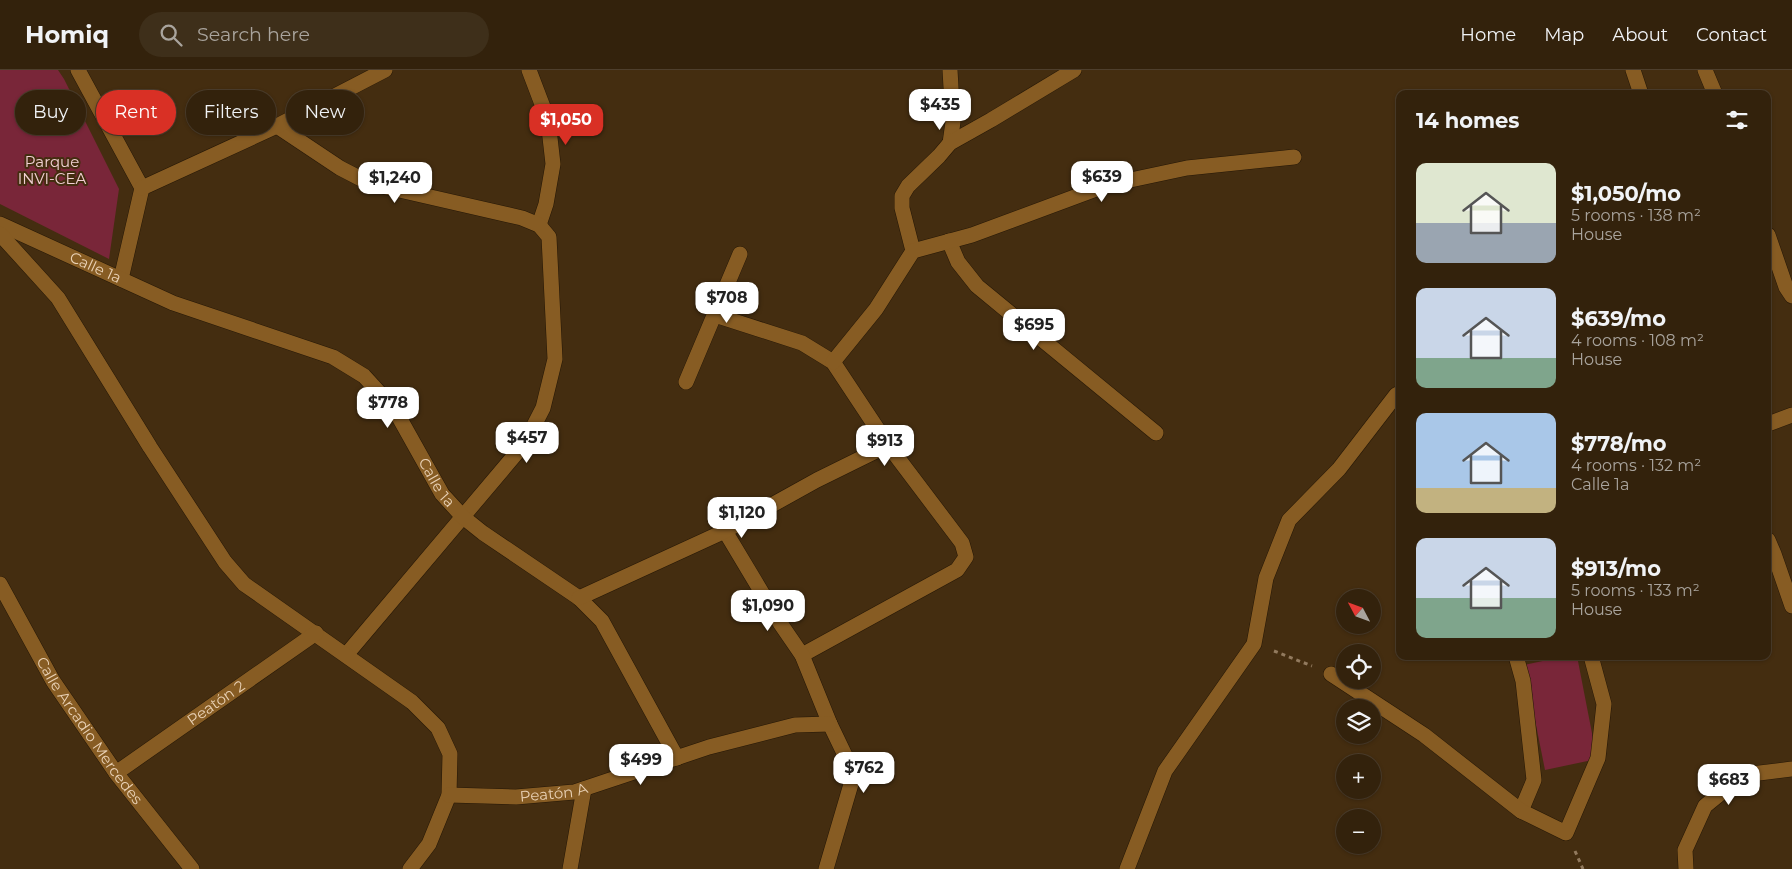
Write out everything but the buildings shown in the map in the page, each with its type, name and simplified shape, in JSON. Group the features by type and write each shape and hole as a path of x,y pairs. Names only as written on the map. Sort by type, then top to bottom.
{"street":[{"path":"78,70 142,188 121,280"},
{"path":"142,188 277,126 385,70"},
{"path":"529,70 548,120 553,164 546,204 539,225"},
{"path":"950,70 952,122 950,143"},
{"path":"913,251 902,208 902,196 908,186 950,143 1074,70"},
{"path":"1633,70 1640,90"},
{"path":"1705,70 1713,90"},
{"path":"277,126 340,168 369,183 522,218 539,225 550,237 555,359 543,408 525,443 346,655"},
{"path":"833,362 876,309 913,251 972,235 1107,185 1187,168 1294,157"},
{"name":"Calle 1a","path":"0,224 173,304 333,357 364,376 395,410 442,494 463,517 482,533 579,598 602,621 677,758"},
{"path":"0,234 58,298 150,447 225,562 244,584 412,702 438,728 450,754 449,796 428,844 410,869"},
{"path":"949,241 958,262 977,286 1156,433"},
{"path":"1771,244 1786,287 1792,296"},
{"path":"686,382 740,254"},
{"path":"715,314 802,343 833,362 888,446 962,543 966,557 957,570 802,655"},
{"path":"1127,869 1165,771 1254,644 1266,578 1289,520 1339,469 1396,395"},
{"path":"1771,423 1792,415"},
{"path":"579,598 725,531 817,480 888,446"},
{"path":"725,531 780,623 802,655 830,724 854,774 826,869"},
{"path":"1771,547 1792,606"},
{"name":"Calle Arcadio Mercedes","path":"0,584 53,681 116,773 192,869"},
{"name":"Peatón 2","path":"116,773 316,633"},
{"path":"1517,660 1523,681 1534,780 1521,811"},
{"path":"1331,674 1424,735 1521,811 1566,833 1598,758 1604,704 1592,660"},
{"name":"Peatón A","path":"449,796 516,797 574,792 709,747 794,725 830,724"},
{"path":"1686,869 1684,850 1705,806 1743,775 1792,769"},
{"path":"570,869 584,788"}],"path":[{"path":"1254,644 1331,674"}],"green space":[{"name":"Parque INVI-CEA","path":"0,70 58,70 70,90 15,90 15,135 86,135 86,123 119,189 109,259 0,204"},
{"path":"1547,660 1578,660 1597,759 1545,770 1524,665"}]}
